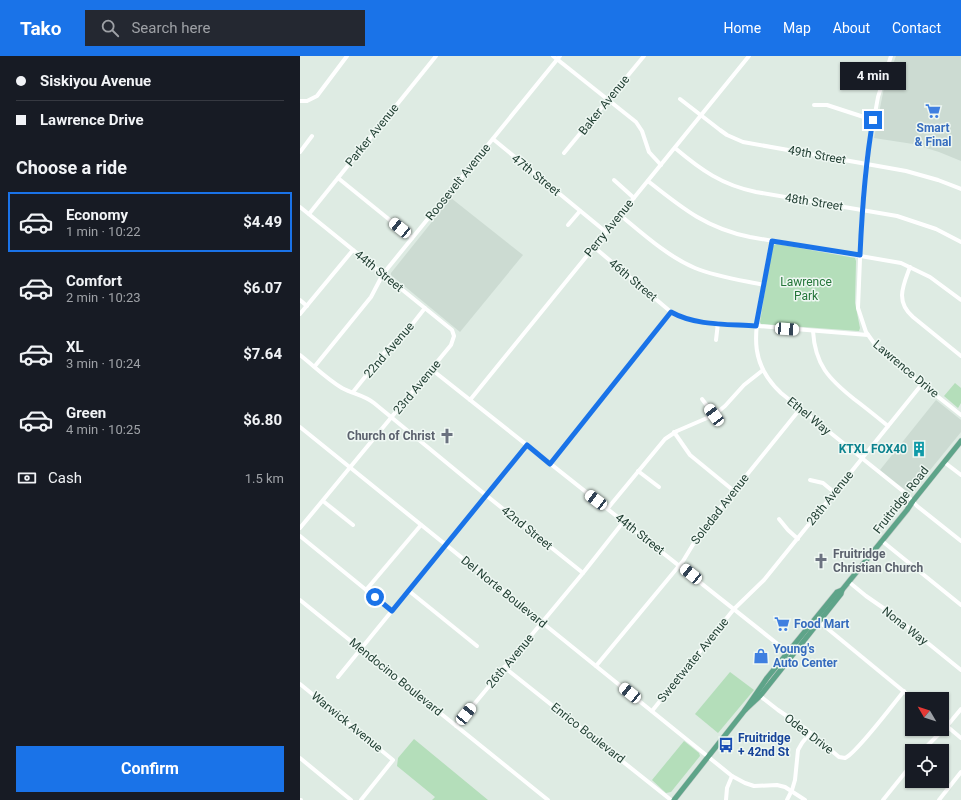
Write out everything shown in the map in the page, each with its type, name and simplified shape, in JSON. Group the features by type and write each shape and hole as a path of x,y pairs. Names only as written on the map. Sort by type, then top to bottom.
{"main road":[{"name":"Fruitridge Road","path":"673,800 745,710 757,692 817,620 837,592 842,590 882,542 961,441"},
{"name":"Fruitridge Road","path":"745,710 760,696 790,654"}],"street":[{"path":"300,102 307,102 316,97 347,56"},
{"name":"Parker Avenue","path":"309,214 436,56"},
{"name":"Baker Avenue","path":"564,153 644,56"},
{"name":"Perry Avenue","path":"470,400 749,56"},
{"name":"Lawrence Drive","path":"891,56 880,88 866,163 862,210 858,308 868,335 880,350 961,415"},
{"path":"557,57 636,122 642,131 649,152 661,165"},
{"name":"Roosevelt Avenue","path":"315,366 371,297 383,274 493,139 557,57"},
{"name":"49th Street","path":"680,99 727,135 743,142 866,163 922,175 961,189"},
{"path":"814,105 827,105 873,120"},
{"path":"300,151 312,136"},
{"name":"47th Street","path":"493,139 606,232"},
{"name":"48th Street","path":"674,148 710,175 735,187 756,192 897,216 924,224 946,233 961,242"},
{"path":"338,178 412,238"},
{"path":"614,180 634,198"},
{"path":"648,181 685,210 706,222 739,235 890,260 910,267 936,280 961,300"},
{"name":"44th Street","path":"300,208 452,330 454,336"},
{"path":"568,225 580,211"},
{"path":"620,215 661,248 683,262 715,275 764,285"},
{"name":"Ethel Way","path":"772,241 756,326 757,352 763,370 776,388 800,409 904,492 961,541"},
{"name":"46th Street","path":"594,247 671,312 681,318 692,321 868,335"},
{"path":"300,314 353,250"},
{"path":"910,267 902,292 903,302 907,310 913,317 961,356"},
{"path":"300,300 307,306"},
{"name":"22nd Avenue","path":"353,392 392,343 407,331 425,308"},
{"path":"550,464 671,312"},
{"path":"716,340 718,323"},
{"path":"813,331 817,355 828,376 838,386 888,426"},
{"name":"23rd Avenue","path":"300,528 451,345 454,336"},
{"name":"42nd Street","path":"300,355 338,385 371,400 583,573"},
{"name":"44th Street","path":"431,369 790,654"},
{"path":"608,508 661,442 674,432 714,415 725,406 744,385 763,370"},
{"name":"28th Avenue","path":"734,609 764,580 922,384"},
{"path":"702,399 714,415"},
{"name":"Soledad Avenue","path":"596,666 679,565 700,533 800,409"},
{"name":"Del Norte Boulevard","path":"300,427 708,756"},
{"path":"674,432 690,455 734,491"},
{"path":"338,677 527,445"},
{"path":"944,462 961,475"},
{"path":"638,471 659,487"},
{"path":"810,480 823,484 835,492"},
{"path":"323,501 353,525"},
{"path":"779,519 798,539"},
{"name":"26th Avenue","path":"456,726 583,573 624,521"},
{"path":"366,590 421,525"},
{"path":"300,536 392,611"},
{"path":"882,542 961,605"},
{"name":"Nona Way","path":"849,582 892,614 961,670"},
{"path":"408,591 477,646"},
{"name":"Mendocino Boulevard","path":"300,600 548,800"},
{"name":"Sweetwater Avenue","path":"652,711 734,609"},
{"path":"817,620 904,691"},
{"name":"Enrico Boulevard","path":"504,667 673,800"},
{"name":"Warwick Avenue","path":"300,684 393,760 360,800"},
{"name":"Odea Drive","path":"760,696 810,733 839,757 847,758 864,740 904,691"},
{"path":"949,723 961,709"},
{"path":"949,728 961,738"},
{"path":"787,800 792,790 796,772 798,750 810,733"},
{"path":"929,744 936,736"},
{"path":"708,756 732,776 745,783 754,786 777,785 792,790 805,800"},
{"path":"300,758 351,800"},
{"path":"938,800 961,772"},
{"path":"883,800 905,773"},
{"path":"726,800 727,788 732,776"}],"shaded area":[{"path":"896,56 961,56 961,161 913,144 874,138 884,88"},
{"path":"451,198 523,255 460,332 391,275 391,273"},
{"path":"936,400 961,420 961,432 913,491 909,493 880,470"}],"green space":[{"name":"Lawrence Park","path":"777,244 855,258 855,303 860,328 859,331 761,324 760,322 772,247"},
{"path":"955,383 961,388 961,403 958,408 944,396"},
{"path":"730,672 754,690 718,733 695,714"},
{"path":"414,739 488,800 432,800 435,797 397,766 398,758"},
{"path":"684,741 699,753 700,756 671,792 666,793 652,780"}],"place":[{"name":"Smart & Final","path":"933,111"},
{"name":"Church of Christ","path":"447,436"},
{"name":"KTXL FOX40","path":"919,449"},
{"name":"Fruitridge Christian Church","path":"821,561"},
{"name":"Food Mart","path":"782,624"},
{"name":"Young's Auto Center","path":"761,656"},
{"name":"Fruitridge + 42nd St","path":"726,745"}],"route":[{"path":"375,597 392,611 527,445 550,464 671,312 681,318 692,321 756,326 772,241 860,255 866,163 873,120"}]}
